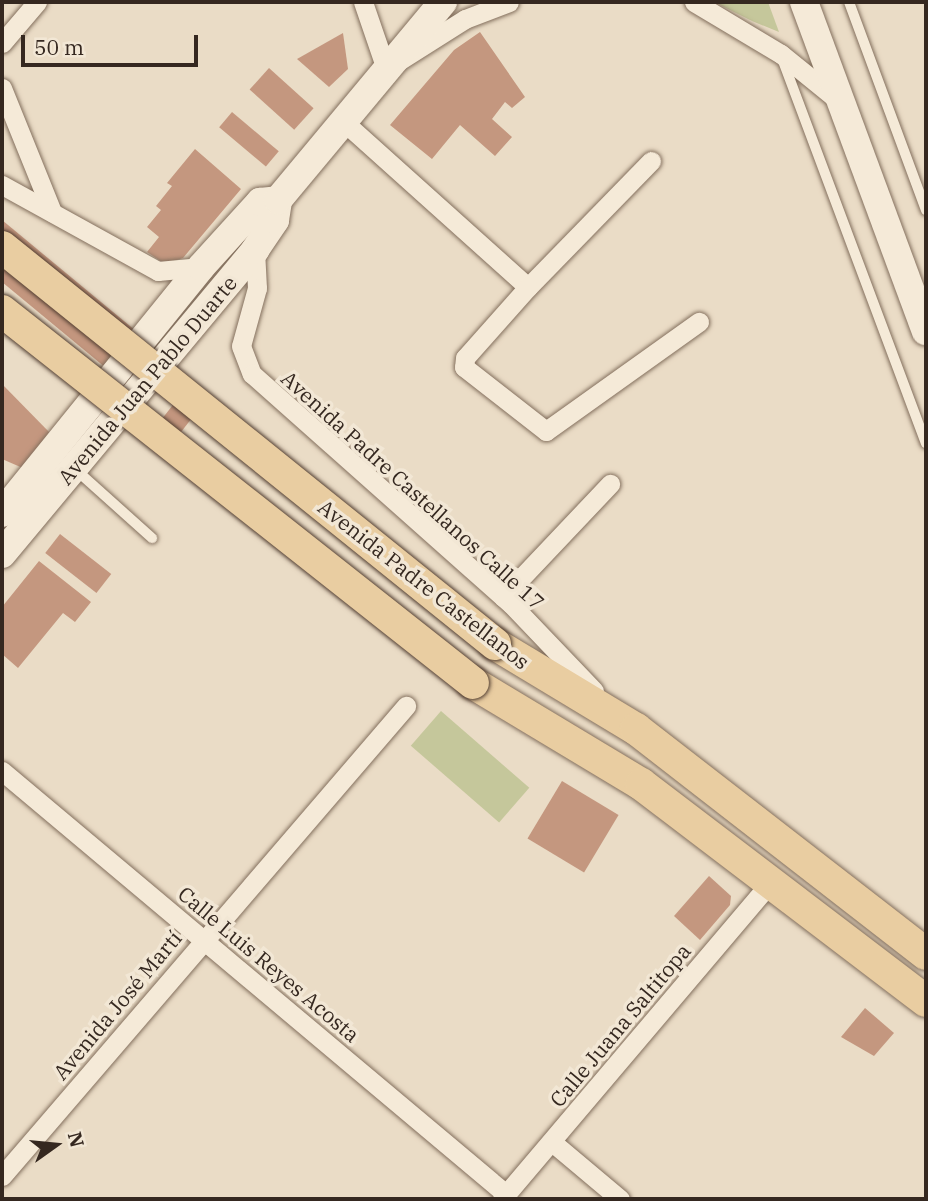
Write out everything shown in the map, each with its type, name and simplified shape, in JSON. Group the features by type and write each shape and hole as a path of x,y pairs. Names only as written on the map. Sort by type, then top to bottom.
{"main road":[{"name":"Avenida Juan Pablo Duarte","path":"2,554 256,250 275,220 278,200 443,2"},
{"path":"804,2 926,331"},
{"name":"Avenida Juan Pablo Duarte","path":"2,513 201,267 260,202 278,200"},
{"name":"Avenida Padre Castellanos","path":"2,247 495,644 636,729 926,954"},
{"path":"2,311 473,683 641,784 773,880 926,1002"}],"street":[{"path":"2,43 37,2"},
{"path":"363,2 386,69 465,19 509,2"},
{"path":"694,2 781,54 842,104"},
{"path":"2,88 51,212"},
{"path":"344,122 528,287"},
{"path":"651,161 528,287 463,363 541,431 699,322"},
{"path":"2,185 158,271 201,267"},
{"name":"Avenida Padre Castellanos Calle 17","path":"256,250 257,288 241,346 252,374 503,597 636,729"},
{"path":"503,597 610,484"},
{"name":"Avenida José Martí","path":"2,1176 203,938 407,706"},
{"name":"Calle Luis Reyes Acosta","path":"2,771 203,938 504,1197"},
{"name":"Calle Juana Saltitopa","path":"504,1197 773,880"},
{"path":"552,1142 620,1199"}],"lane":[{"path":"849,2 926,210"},
{"path":"781,54 926,443"},
{"path":"74,468 152,538"}],"green space":[{"path":"714,2 768,2 779,32 752,21"},
{"path":"441,711 529,788 499,822 411,746"}],"building":[{"path":"480,32 525,97 512,108 505,102 492,119 512,137 495,156 460,125 432,159 390,125 454,50"},
{"path":"343,33 348,69 329,87 297,59"},
{"path":"269,68 314,108 294,130 250,90"},
{"path":"232,112 279,151 266,167 219,127"},
{"path":"195,149 241,189 183,258 165,264 147,252 159,237 147,227 161,210 156,206 172,186 167,183"},
{"path":"2,220 142,336 112,373 2,282"},
{"path":"2,384 52,435 25,469 2,459"},
{"path":"176,401 194,415 174,441 156,427"},
{"path":"60,534 111,574 96,593 45,553"},
{"path":"39,561 91,602 75,622 63,613 18,668 2,654 2,607"},
{"path":"562,781 619,815 584,872 527,838"},
{"path":"709,876 731,896 730,905 700,940 674,916"},
{"path":"865,1008 894,1033 874,1056 841,1037"}]}
